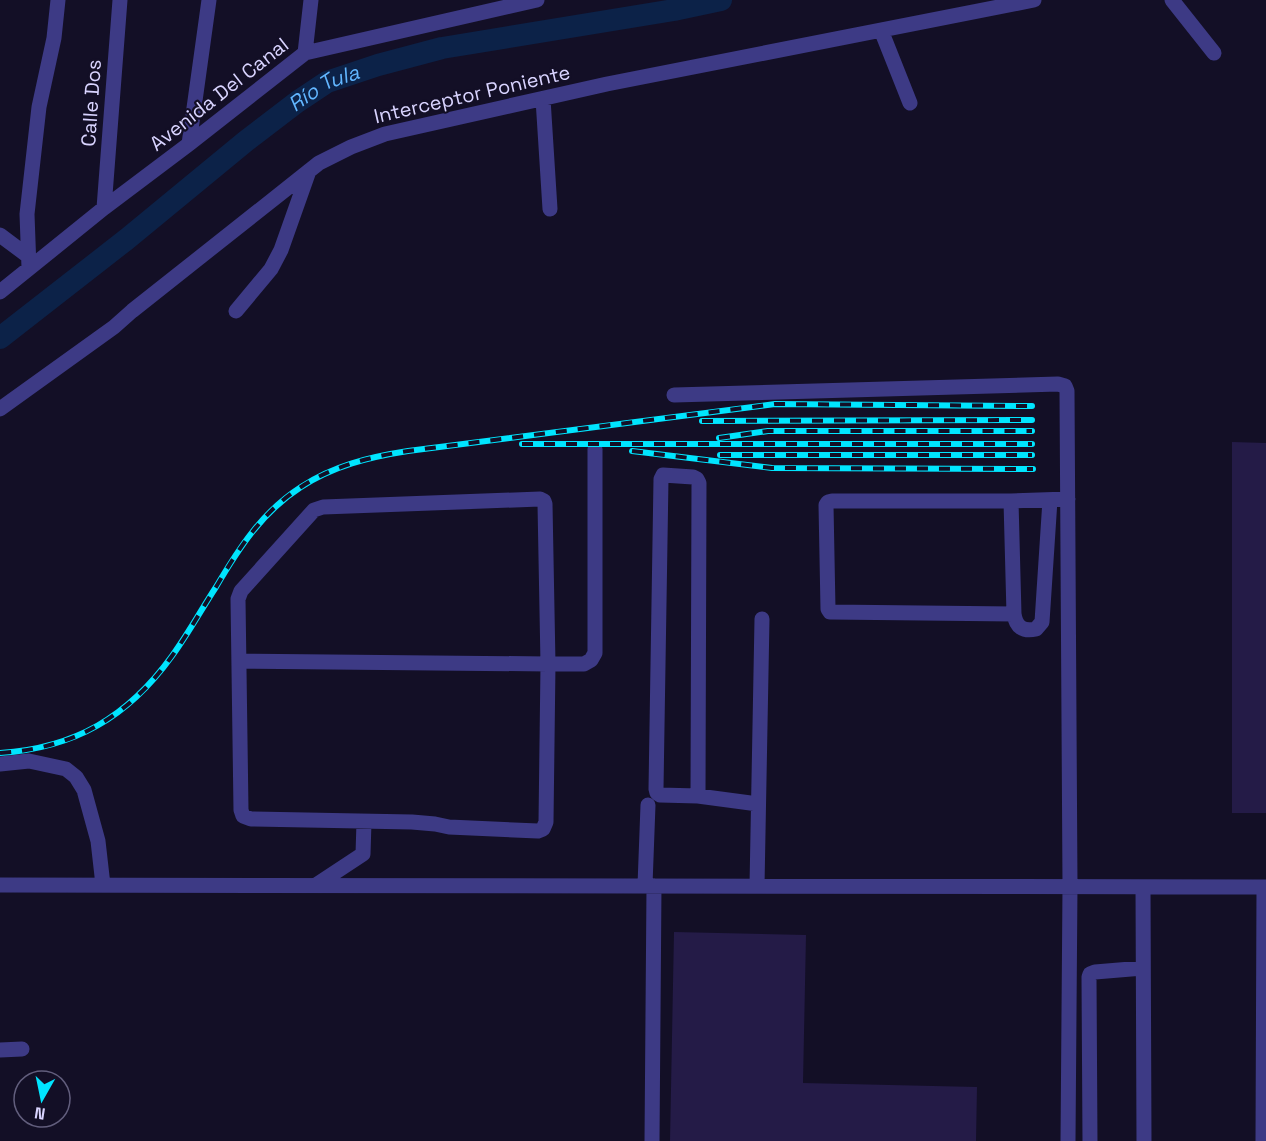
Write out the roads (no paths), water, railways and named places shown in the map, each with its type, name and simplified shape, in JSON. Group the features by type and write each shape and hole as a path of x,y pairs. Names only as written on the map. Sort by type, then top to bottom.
{"street":[{"path":"29,262 27,214 39,107 54,38 58,0"},
{"name":"Calle Dos","path":"104,208 120,0"},
{"path":"189,144 209,0"},
{"path":"305,53 311,0"},
{"name":"Avenida Del Canal","path":"0,292 29,262 189,144 305,53 537,0"},
{"name":"Interceptor Poniente","path":"0,409 114,327 319,163 351,147 385,134 608,84 1034,0"},
{"path":"1172,0 1214,53"},
{"path":"880,30 910,103"},
{"path":"543,99 550,209"},
{"path":"236,311 272,269 309,171"},
{"path":"0,235 29,262"},
{"path":"674,395 1058,384 1065,386 1067,391 1070,886 1068,1141"},
{"path":"239,661 584,664 591,660 595,652 595,449"},
{"path":"698,796 699,483 693,477 663,475 661,478 657,793 758,804"},
{"path":"540,499 544,501 548,664 546,822 543,829 538,831 449,827 412,822 251,819 243,816 241,810 239,595 317,508 540,499"},
{"path":"1014,614 830,612 826,557 826,505 828,502 1068,499"},
{"path":"1011,501 1014,614 1017,626 1029,631 1036,629 1041,622 1050,500"},
{"path":"757,886 762,619"},
{"path":"0,764 29,761 66,769 76,777 84,789 98,841 103,885"},
{"path":"648,805 652,1141"},
{"path":"316,885 363,854 364,822"},
{"path":"0,885 1265,886 1263,1141"},
{"path":"1143,887 1144,1141"},
{"path":"1090,1141 1089,977 1095,972 1143,968"},
{"path":"0,1050 22,1048"}],"waterway":[{"name":"Río Tula","path":"0,338 127,239 246,141 327,82 378,65 442,48 674,10 721,0"}],"railway":[{"path":"0,753 27,750 76,736 98,726 118,712 137,696 172,656 234,558 263,519 301,487 326,473 352,463 408,451 775,404 1032,406"},
{"path":"702,421 1032,420"},
{"path":"719,438 768,431 1032,431"},
{"path":"522,444 1032,444"},
{"path":"632,451 772,468 1033,469"},
{"path":"720,455 1032,455"}]}
